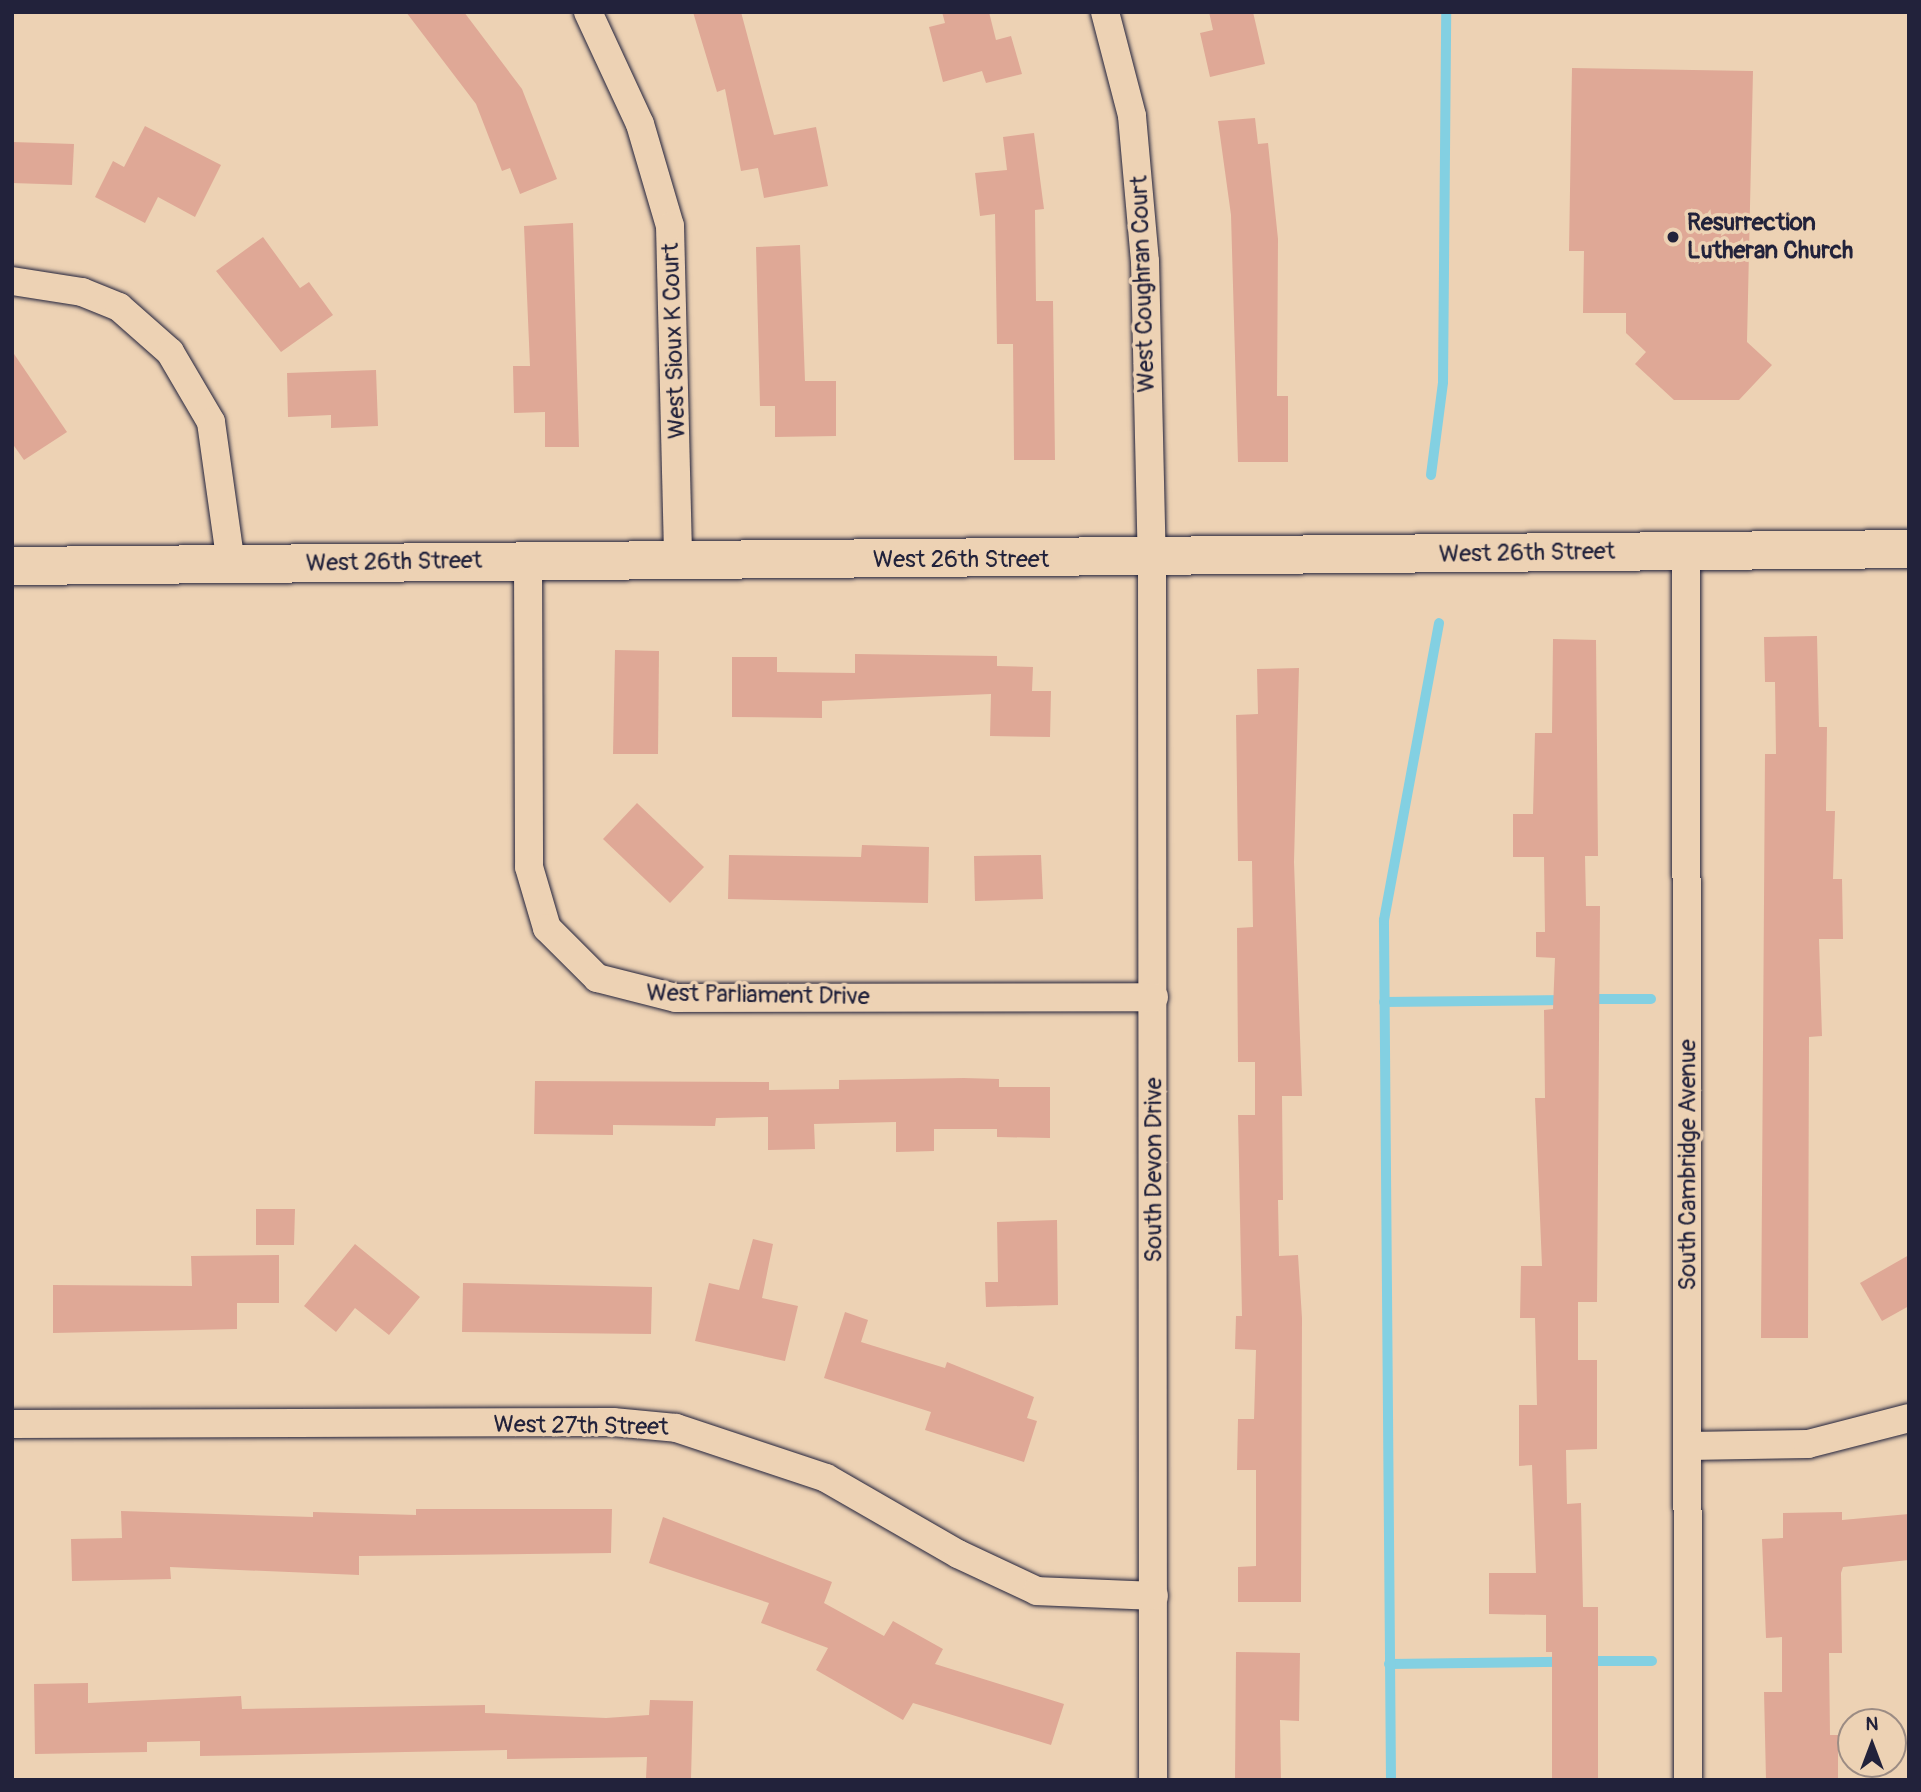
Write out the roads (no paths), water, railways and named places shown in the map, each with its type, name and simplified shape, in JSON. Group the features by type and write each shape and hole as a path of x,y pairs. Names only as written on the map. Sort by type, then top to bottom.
{"main road":[{"name":"West 26th Street","path":"12,566 528,560 1152,560 1686,550 1909,549"}],"street":[{"name":"West Sioux K Court","path":"588,12 640,124 670,226 678,560"},
{"name":"West Coughran Court","path":"1105,12 1132,116 1140,186 1152,560"},
{"path":"12,281 82,292 119,307 170,352 211,422 231,565"},
{"name":"South Cambridge Avenue","path":"1686,550 1688,1780"},
{"name":"West Parliament Drive","path":"528,560 529,867 547,928 597,978 676,998 1154,997"},
{"name":"South Devon Drive","path":"1152,560 1153,1780"},
{"path":"1688,1446 1808,1444 1909,1418"},
{"name":"West 27th Street","path":"12,1424 613,1422 676,1428 827,1478 958,1554 1037,1591 1154,1596"}],"waterway":[{"path":"1431,475 1443,382 1446,12"},
{"path":"1391,1780 1384,920 1439,623"},
{"path":"1588,999 1651,999"},
{"path":"1384,1002 1566,1000"},
{"path":"1586,1661 1652,1661"},
{"path":"1389,1664 1564,1662"}],"place":[{"name":"Resurrection Lutheran Church","path":"1673,237"}]}
